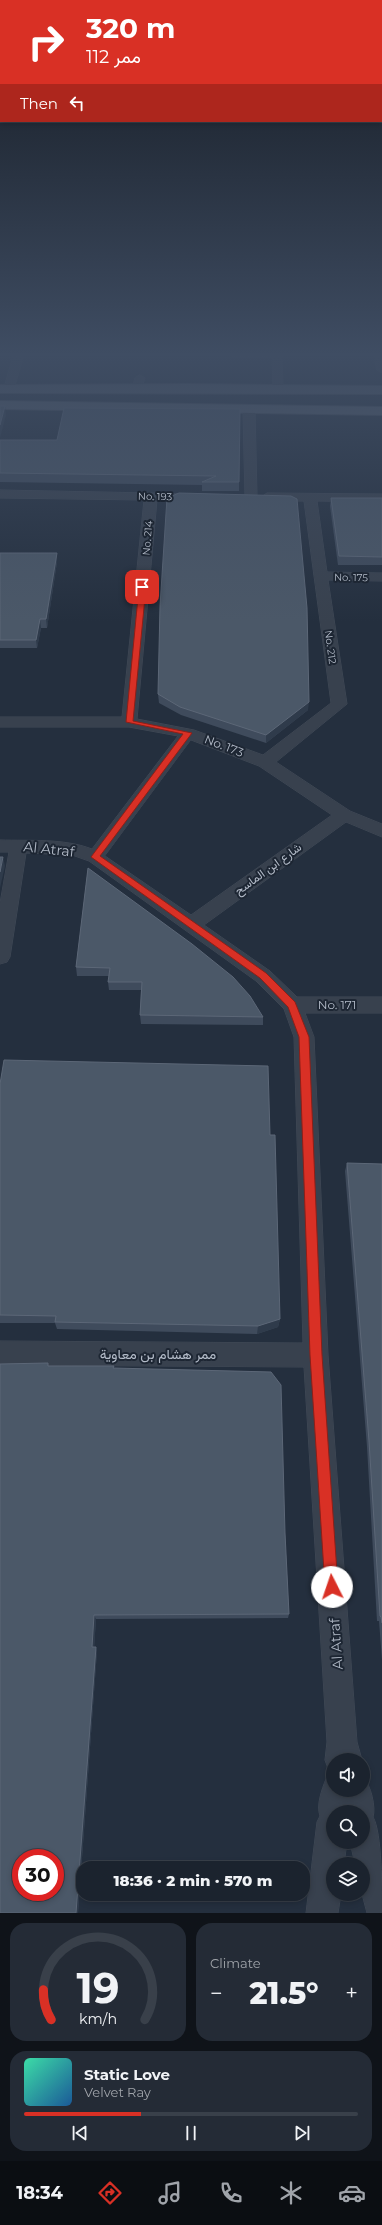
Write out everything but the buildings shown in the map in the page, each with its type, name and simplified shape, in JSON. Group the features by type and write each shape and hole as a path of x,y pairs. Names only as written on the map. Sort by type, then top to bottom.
{"street":[{"path":"250,443 251,497"},
{"name":"No. 193","path":"0,494 212,497"},
{"name":"No. 214","path":"130,722 151,496"},
{"path":"236,497 382,498"},
{"name":"No. 212","path":"265,762 338,704 310,498"},
{"name":"No. 175","path":"320,576 382,577"},
{"name":"No. 173","path":"0,722 130,722 188,733 265,762 344,815 382,831"},
{"path":"95,857 188,733"},
{"name":"شارع ابن الماسح","path":"192,924 344,815"},
{"path":"0,957 9,845"},
{"name":"Al Atraf","path":"9,845 74,849 95,857 192,924 263,976 292,1005 304,1037 316,1355 343,1753"},
{"name":"No. 171","path":"292,1005 382,1005"},
{"name":"ممر هشام بن معاوية","path":"0,1354 316,1355"},
{"path":"322,1913 330,1849"},
{"path":"368,1849 382,1910"}],"route":[{"path":"142,587 130,722 188,733 95,857 192,924 263,976 292,1005 304,1037 316,1355 332,1587"}]}
